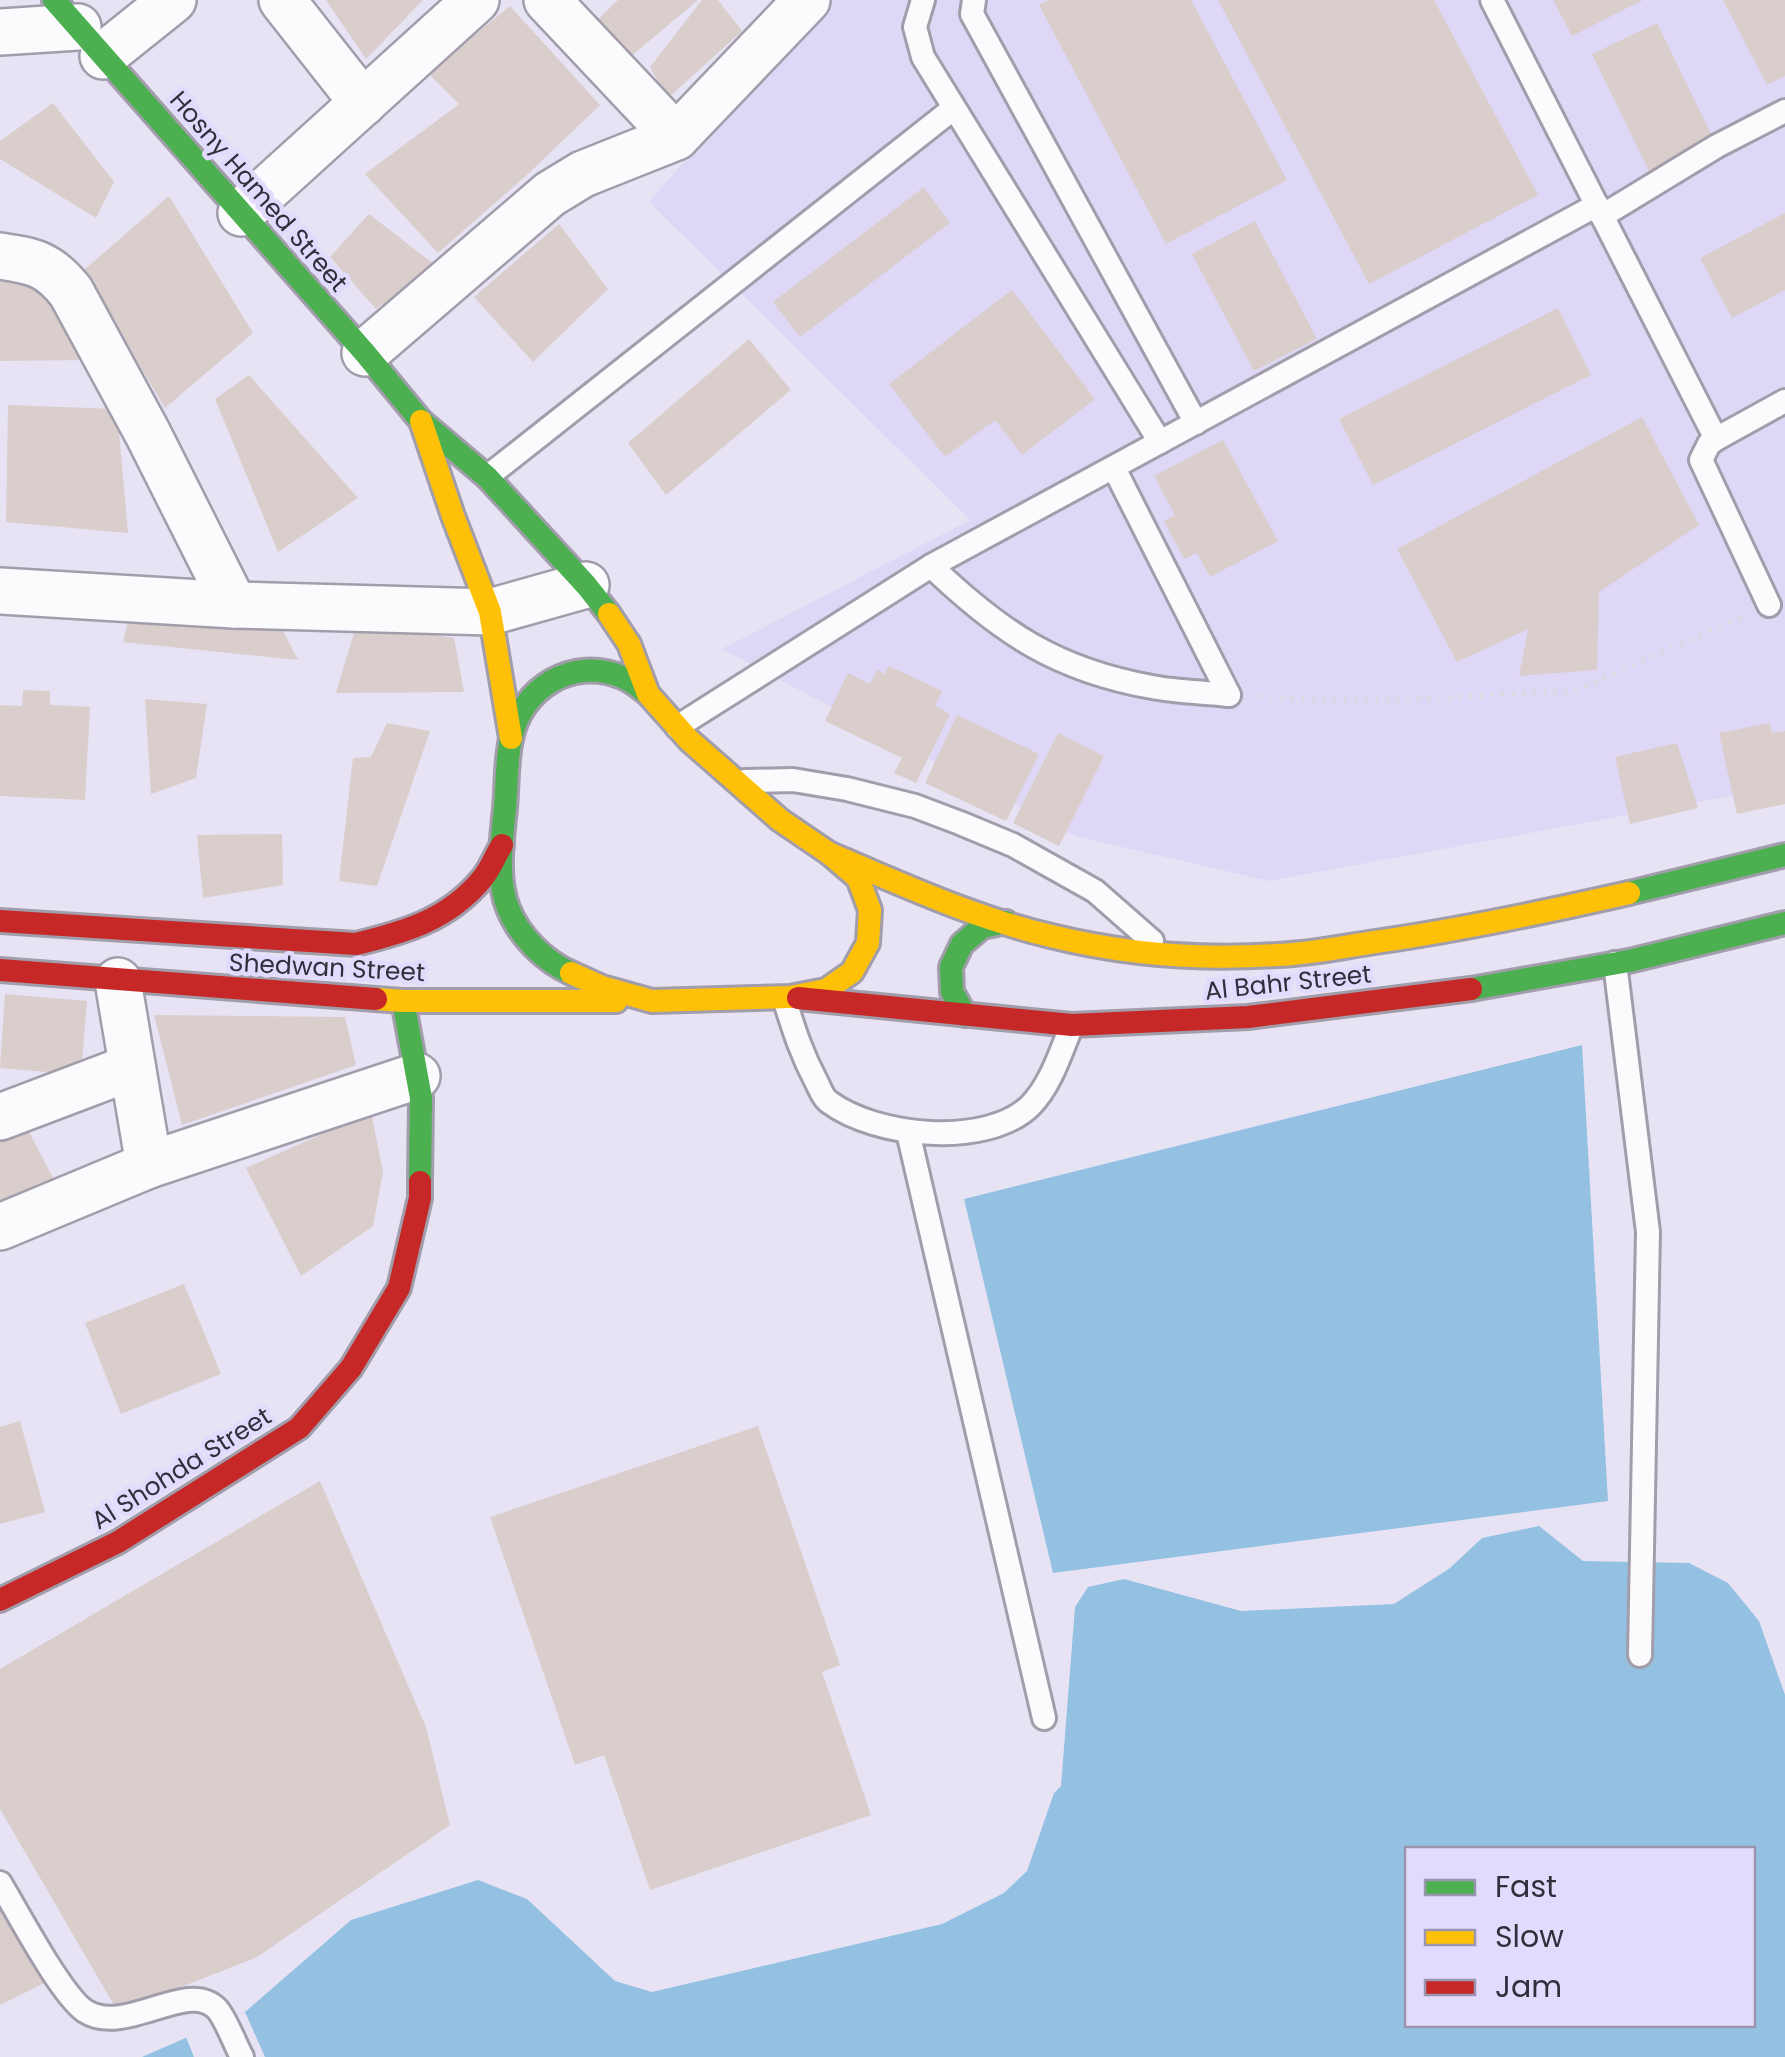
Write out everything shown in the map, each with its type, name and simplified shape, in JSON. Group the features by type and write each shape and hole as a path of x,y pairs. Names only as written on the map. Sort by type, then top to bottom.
{"main road":[{"name":"Hosny Hamed Street","path":"78,27 421,420 487,477 586,585 628,644 648,694"},
{"name":"Hosny Hamed Street","path":"421,420 490,612 512,738"},
{"path":"652,1000 602,987 555,966 523,936 508,909 502,887 512,738 521,710 540,688 566,673 596,670 624,677 648,694 733,781 858,878 870,910 868,943 852,972 826,990 787,998"},
{"name":"Shedwan Street","path":"0,921 356,944 403,934 446,912 482,880 502,845"},
{"name":"Al Bahr Street","path":"830,854 1006,922 1080,942 1166,954 1265,956 1418,937 1554,912 1785,854"},
{"path":"965,1015 952,992 951,967 962,944 982,927 1006,922"},
{"name":"Al Bahr Street","path":"787,998 1072,1025 1267,1014 1434,995 1616,963 1785,923"},
{"name":"Shedwan Street","path":"0,970 402,1002 787,998"},
{"name":"Al Shohda Street","path":"0,1600 118,1542 298,1428 350,1368 400,1288 420,1198 421,1098 402,1002"}],"street":[{"path":"0,32 78,27 173,0"},
{"path":"282,0 363,103"},
{"path":"242,213 476,0"},
{"path":"547,0 676,136"},
{"path":"364,352 550,194 583,174 676,136 806,0"},
{"path":"0,256 45,266 71,292 234,606"},
{"path":"0,591 234,606 490,612 586,585"},
{"path":"118,981 149,1165"},
{"path":"0,1117 132,1067"},
{"path":"0,1227 149,1165 417,1076"}],"lane":[{"path":"923,0 915,27 922,57 1160,442"},
{"path":"974,0 972,14 1196,423"},
{"path":"1492,0 1716,438"},
{"path":"487,477 954,108"},
{"path":"677,726 931,566 1785,111"},
{"path":"1770,605 1701,460 1708,444 1716,438 1785,401"},
{"path":"1114,468 1229,695"},
{"path":"931,566 984,614 1052,657 1154,688 1229,695"},
{"path":"733,781 793,780 847,789 915,806 960,823 1013,845 1094,892 1166,954"},
{"path":"1616,963 1648,1232 1640,1655"},
{"path":"787,998 800,1051 826,1100 870,1122 908,1132 964,1132 1003,1125 1032,1104 1050,1076 1072,1025"},
{"path":"908,1132 1044,1718"},
{"path":"0,1883 62,1986 83,2010 101,2018 119,2019 188,2000 205,2001 218,2010 242,2057"}],"path":[{"path":"1229,695 1334,700 1574,691 1770,605"}],"shaded area":[{"path":"825,0 1785,0 1785,786 1269,881 1075,836 722,649 970,520 649,202"}],"water":[{"path":"1582,1045 1608,1501 1053,1573 964,1199"},
{"path":"1539,1526 1583,1561 1689,1563 1728,1583 1759,1621 1785,1695 1785,2057 142,2057 245,2012 351,1920 478,1880 527,1899 615,1981 652,1992 942,1924 1004,1893 1027,1871 1054,1793 1061,1786 1075,1607 1088,1587 1124,1579 1241,1611 1394,1604 1450,1568 1482,1538"}],"pier":[{"path":"245,2012 265,2057 194,2057 186,2037"}],"building":[{"path":"326,0 423,0 366,59"},
{"path":"618,0 698,0 630,57 590,27"},
{"path":"702,0 718,0 742,31 667,99 650,67"},
{"path":"1049,0 1191,0 1287,180 1166,244 1039,5"},
{"path":"1218,0 1434,0 1538,195 1369,284"},
{"path":"1553,0 1643,0 1572,36"},
{"path":"1723,0 1785,0 1785,76 1767,85"},
{"path":"510,6 600,105 438,253 365,174 459,104 428,73"},
{"path":"1657,23 1717,146 1652,177 1592,54"},
{"path":"53,103 114,182 96,218 0,159 0,141"},
{"path":"924,187 950,223 800,337 773,302"},
{"path":"169,196 253,333 165,408 83,271"},
{"path":"1785,213 1785,290 1732,318 1700,258"},
{"path":"369,214 435,265 376,309 330,257"},
{"path":"1255,221 1317,339 1254,371 1192,254"},
{"path":"559,224 608,289 533,362 474,297"},
{"path":"0,279 41,283 86,360 0,361"},
{"path":"1012,290 1095,399 1022,455 995,420 945,457 889,384"},
{"path":"1558,308 1591,375 1373,485 1339,419"},
{"path":"749,339 791,390 666,495 628,443"},
{"path":"249,375 358,498 278,552 215,399"},
{"path":"8,405 117,409 128,533 6,522"},
{"path":"1642,417 1699,525 1599,592 1597,670 1519,676 1528,629 1457,662 1397,549"},
{"path":"1223,440 1278,541 1210,577 1197,553 1184,559 1164,521 1175,515 1154,476"},
{"path":"130,614 281,627 298,660 123,642"},
{"path":"357,623 454,638 464,692 336,693"},
{"path":"889,666 942,691 935,706 950,714 916,783 894,773 902,758 825,721 848,673 870,684 877,670 885,674"},
{"path":"23,690 50,691 50,705 90,707 85,800 0,796 0,705 22,706"},
{"path":"145,699 207,704 196,778 151,794"},
{"path":"957,715 1039,754 1006,821 925,783"},
{"path":"387,723 430,731 377,886 339,881 353,758 371,757"},
{"path":"1770,723 1772,733 1785,731 1785,804 1737,814 1719,733"},
{"path":"1058,733 1104,756 1059,846 1013,823"},
{"path":"1677,743 1698,808 1630,824 1615,757"},
{"path":"282,834 283,885 203,898 197,835"},
{"path":"5,994 87,1001 81,1075 0,1068"},
{"path":"154,1015 345,1017 356,1065 182,1125"},
{"path":"371,1112 383,1172 373,1226 301,1276 246,1168"},
{"path":"23,1120 55,1182 0,1204 0,1129"},
{"path":"184,1284 221,1374 121,1414 85,1323"},
{"path":"20,1421 45,1512 0,1524 0,1427"},
{"path":"758,1426 840,1665 822,1672 871,1815 650,1890 604,1755 575,1765 490,1517"},
{"path":"320,1481 426,1727 450,1825 257,1957 118,2012 0,1809 0,1669"},
{"path":"0,1891 53,1979 0,2005"}],"traffic: fast":[{"path":"54,0 421,421 487,477 609,614"},
{"path":"571,973 551,962 526,938 504,896 501,859 511,739 517,721 538,691 568,674 604,672 625,678 648,694"},
{"path":"1629,893 1785,855"},
{"path":"965,1015 952,992 951,967 962,944 982,927 1006,922"},
{"path":"1471,989 1629,961 1785,923"},
{"path":"403,1001 421,1098 420,1182"}],"traffic: slow":[{"path":"421,421 490,612 511,738"},
{"path":"571,973 602,987 652,1001 790,997 826,990 852,972 868,943 870,910 858,878 780,820 689,740 648,694 629,644 609,614"},
{"path":"830,854 939,900 1022,929 1107,947 1192,956 1314,952 1471,926 1629,893"},
{"path":"376,999 616,1001"}],"traffic: jam":[{"path":"0,921 356,944 408,929 455,905 485,875 502,845"},
{"path":"0,970 376,999"},
{"path":"798,998 1072,1025 1248,1017 1471,989"},
{"path":"0,1600 118,1542 299,1428 351,1368 399,1288 420,1198 420,1182"}]}
